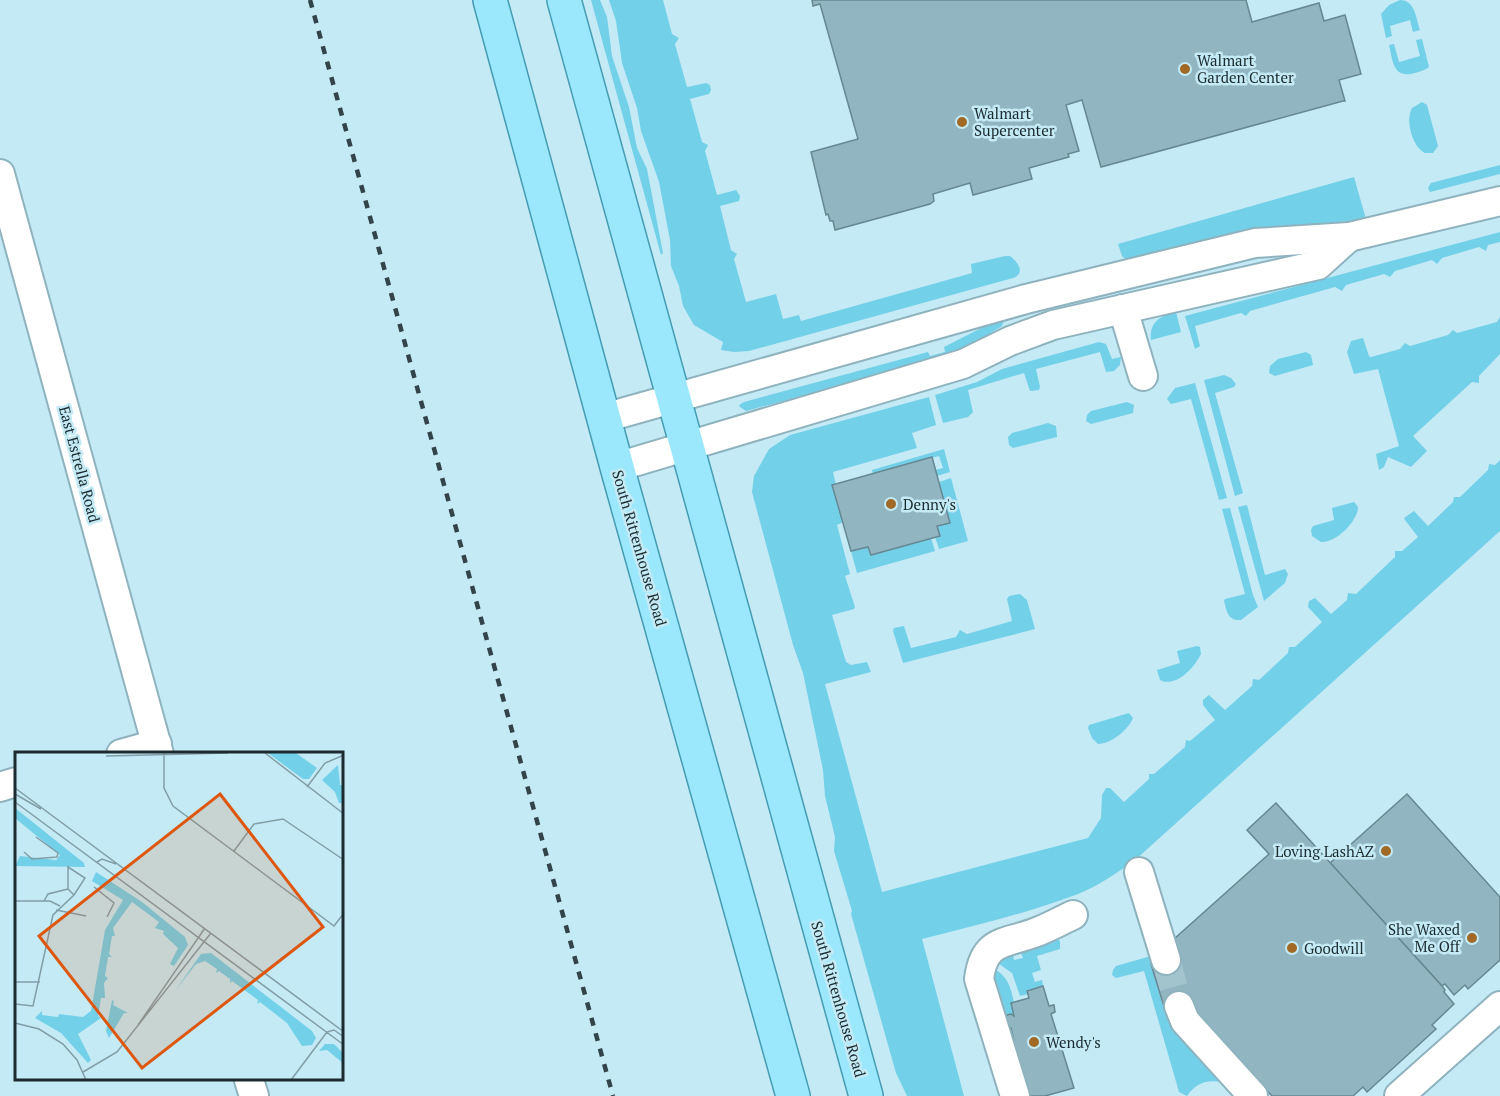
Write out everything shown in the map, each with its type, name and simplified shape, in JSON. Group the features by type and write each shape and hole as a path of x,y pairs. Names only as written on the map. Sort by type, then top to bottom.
{"main road":[{"name":"South Rittenhouse Road","path":"490,0 617,467 793,1096"},
{"name":"South Rittenhouse Road","path":"564,0 866,1096"}],"street":[{"name":"East Estrella Road","path":"0,174 158,749"},
{"path":"604,418 1026,299 1255,243 1349,237 1500,201"},
{"path":"617,467 963,364 1010,341 1053,325 1318,265 1349,237"},
{"path":"1123,309 1143,376"},
{"path":"136,752 158,749"},
{"path":"0,787 15,782"},
{"path":"1139,872 1166,960"},
{"path":"1015,1096 979,979 981,964 996,946 1010,939 1034,933 1073,915"},
{"path":"1179,1006 1185,1021 1253,1096"},
{"path":"1399,1096 1500,1006"},
{"path":"249,1081 254,1096"}],"shaded area":[{"path":"591,0 600,0 607,17 612,56 629,107 637,148 647,169 663,253 661,255"},
{"path":"609,0 663,0 672,34 679,38 675,44 687,87 706,83 710,85 709,94 690,99 702,142 708,145 705,151 717,195 736,190 740,196 739,201 720,206 731,250 737,254 734,259 746,302 776,294 783,319 799,315 801,321 972,273 971,264 1005,256 1010,256 1016,261 1020,270 1017,276 749,351 721,350 723,342 694,325 683,306 679,286 671,266 670,240 659,182 641,131 637,108 622,63 616,21"},
{"path":"1400,0 1412,6 1420,30 1413,32 1410,20 1390,26 1392,36 1386,38 1381,14 1389,5"},
{"path":"1422,39 1429,67 1415,73 1402,74 1395,68 1389,45 1394,44 1399,62 1420,56 1416,40"},
{"path":"1422,102 1427,105 1438,146 1433,153 1420,150 1411,133 1410,113 1412,108"},
{"path":"1500,165 1500,174 1430,192 1428,188 1431,183"},
{"path":"1354,177 1366,219 1260,231 1128,262 1122,256 1118,244"},
{"path":"1500,232 1500,242 1488,245 1486,251 1479,247 1442,258 1437,264 1432,260 1395,271 1390,277 1384,274 1346,285 1342,291 1335,287 1250,311 1246,316 1241,313 1195,326 1200,346 1195,349 1185,316"},
{"path":"1176,312 1181,332 1151,340 1154,324"},
{"path":"1500,317 1500,354 1479,376 1479,383 1472,382 1413,436 1427,451 1411,467 1388,457 1384,467 1379,470 1376,454 1399,446 1378,369 1354,374 1347,352 1351,341 1363,338 1371,357 1400,349 1405,343 1410,346 1448,335 1453,330 1457,333 1497,322"},
{"path":"999,319 1004,320 1002,326 960,352 949,356 746,411 739,405 928,352 930,356 945,352 944,347"},
{"path":"1099,342 1106,344 1112,359 1121,357 1120,365 1114,371 1106,372 1100,352 1036,369 1039,390 1030,391 1024,373 968,390 973,412 968,417 943,423 935,395 977,382 1002,369"},
{"path":"1306,352 1311,355 1313,365 1275,376 1269,373 1270,366 1278,359"},
{"path":"1224,375 1236,384 1234,387 1215,393 1243,493 1235,496 1204,380"},
{"path":"1195,383 1227,498 1219,500 1191,399 1171,404 1167,399 1175,388"},
{"path":"929,397 936,425 912,433 917,448 833,472 836,485 832,486 843,522 837,525 850,574 845,576 855,607 832,615 846,662 851,665 867,662 871,672 825,684 882,892 1088,838 1101,818 1102,795 1106,788 1110,788 1124,802 1149,779 1149,774 1154,774 1185,747 1186,740 1190,741 1215,720 1203,705 1203,700 1209,695 1225,710 1252,686 1253,679 1259,680 1288,653 1289,647 1295,647 1322,622 1308,607 1309,601 1315,598 1331,614 1347,600 1348,593 1356,594 1395,557 1395,551 1402,551 1418,537 1404,518 1414,511 1428,526 1453,502 1454,497 1460,497 1488,470 1489,464 1495,465 1500,460 1500,531 1134,861 1100,883 1059,901 922,939 964,1096 907,1096 896,1073 834,851 835,837 825,796 823,770 803,673 793,645 752,492 754,476 769,449 790,435"},
{"path":"1127,402 1134,405 1133,413 1091,424 1086,421 1091,411"},
{"path":"1048,423 1056,426 1057,437 1013,448 1009,445 1008,437 1012,433"},
{"path":"944,449 950,472 937,476 935,470 943,468 939,456 873,474 872,470"},
{"path":"951,478 968,541 939,549 935,537 937,526 950,522 939,482"},
{"path":"1354,502 1358,507 1357,513 1339,535 1321,542 1312,536 1313,526 1334,520 1332,508"},
{"path":"1247,505 1265,575 1285,569 1288,574 1285,583 1264,601 1238,507"},
{"path":"1230,508 1258,607 1241,620 1231,617 1224,601 1245,594 1222,509"},
{"path":"931,538 935,551 857,573 851,551 868,547 871,555"},
{"path":"1020,594 1027,600 1035,629 903,663 894,628 904,626 911,648 956,637 960,630 967,634 1012,621 1007,599 1009,596"},
{"path":"1200,647 1201,654 1184,675 1172,681 1160,680 1157,670 1180,663 1177,651"},
{"path":"1129,713 1133,718 1131,722 1114,739 1098,744 1092,738 1089,725"},
{"path":"1055,938 1060,941 1060,949 1037,956 1041,970 1032,973 1035,982 1042,980 1043,986 1028,990 1028,994 1020,996 1012,973 995,961 1012,949 1014,960 1023,958 1019,948"},
{"path":"1151,956 1156,963 1151,965 1164,1010 1167,1009 1225,1083 1213,1081 1203,1083 1187,1096 1179,1092 1144,971 1116,978 1112,975 1116,966"},
{"path":"993,968 1005,978 1010,986 1014,1002 1011,1004 1014,1016 1011,1014 1001,1016 991,976"}],"building":[{"name":"Walmart Supercenter","path":"812,0 1246,0 1252,22 1319,3 1324,21 1345,15 1361,74 1339,80 1345,101 1101,167 1082,100 1066,105 1079,151 1068,154 1069,157 1029,168 1032,179 973,195 970,183 933,194 934,201 930,204 835,230 833,221 830,221 828,214 826,215 811,152 858,139 820,4 813,6"},
{"name":"Denny's","path":"932,457 950,523 937,526 940,536 871,555 868,547 851,551 832,485"},
{"path":"1407,794 1500,897 1500,960 1468,989 1465,985 1454,995 1445,984 1442,986 1330,863"},
{"name":"Goodwill","path":"1276,803 1442,986 1454,1004 1432,1025 1436,1029 1367,1092 1363,1087 1353,1096 1272,1096 1191,1007 1190,1003 1165,1010 1151,964 1156,963 1174,939 1269,854 1247,830"},
{"name":"Wendy's","path":"1043,986 1049,1006 1054,1005 1055,1012 1051,1014 1074,1088 1045,1096 1027,1096 1020,1061 1012,1063 1007,1042 1014,1041 1011,1028 1003,1030 999,1017 1011,1014 1014,1016 1011,1003 1029,998 1027,991"}],"tunnel":[{"path":"1166,960 1179,1006"}],"railway":[{"path":"310,0 613,1096"}],"place":[{"name":"Walmart Garden Center","path":"1185,69"},
{"name":"Walmart Supercenter","path":"962,122"},
{"name":"Denny's","path":"891,504"},
{"name":"Loving LashAZ","path":"1386,851"},
{"name":"She Waxed Me Off","path":"1472,938"},
{"name":"Goodwill","path":"1292,948"},
{"name":"Wendy's","path":"1034,1042"}]}
